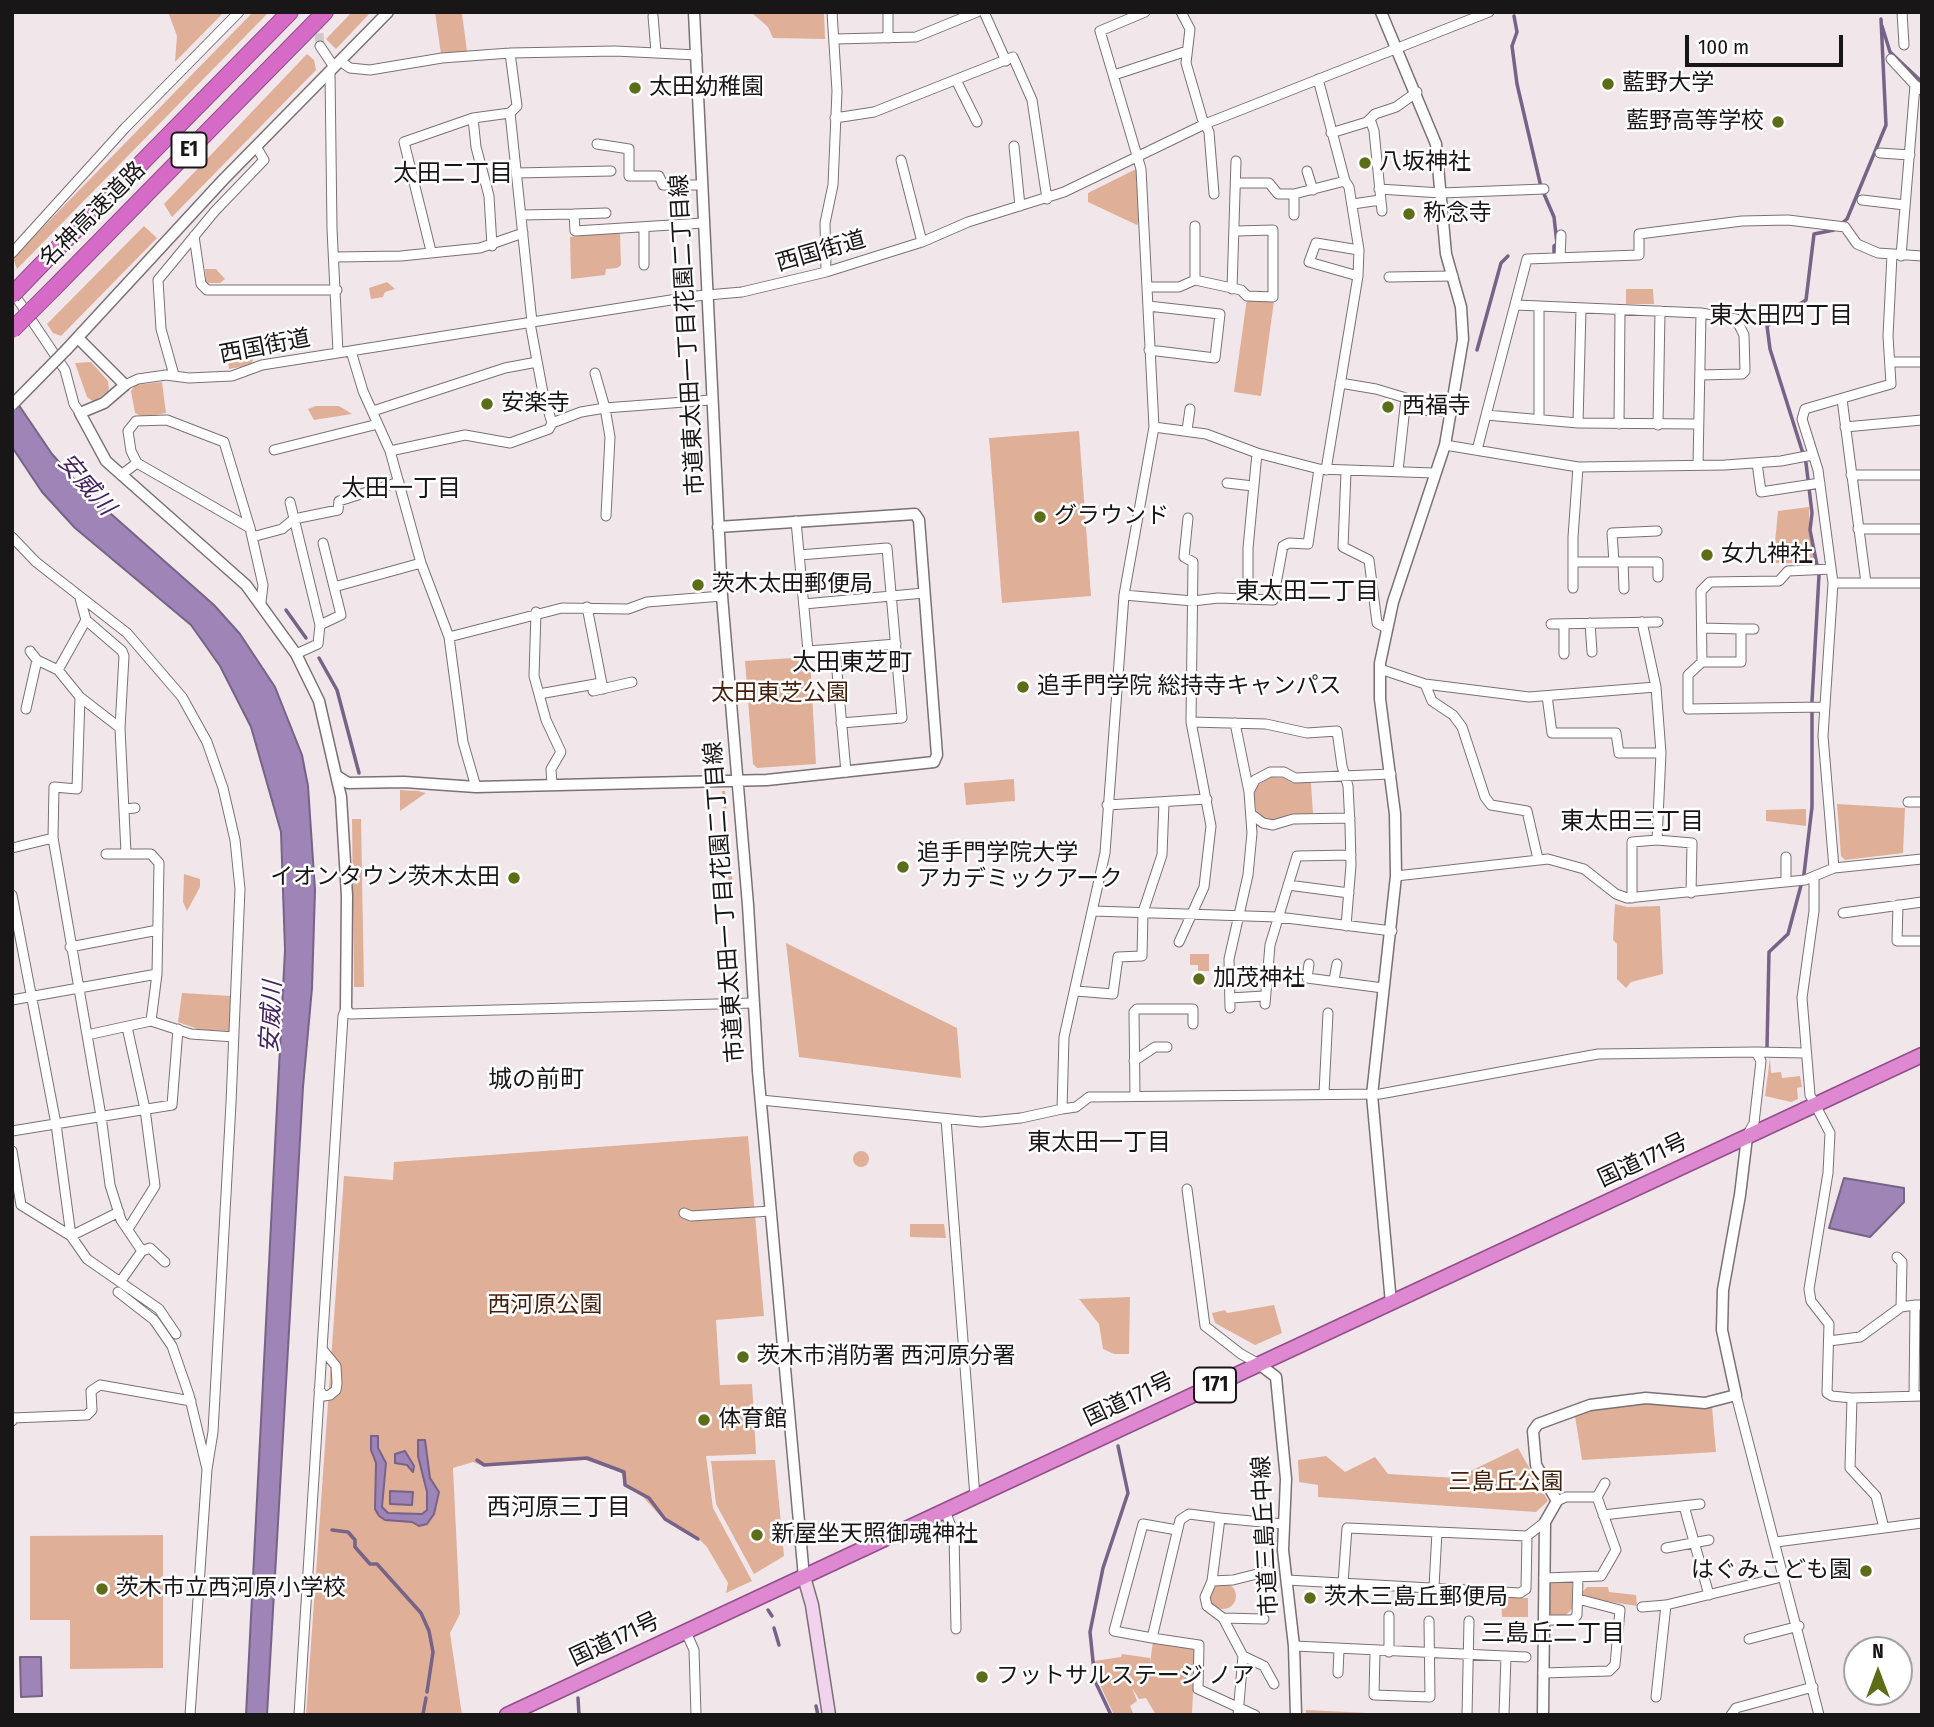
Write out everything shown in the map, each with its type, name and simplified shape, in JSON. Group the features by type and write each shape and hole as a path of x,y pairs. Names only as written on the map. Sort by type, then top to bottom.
{"highway":[{"name":"名神高速道路","path":"12,293 290,12"},
{"name":"名神高速道路","path":"12,330 325,12"},
{"name":"国道171号","path":"507,1715 1922,1055"}],"main road":[{"path":"804,1577 812,1605 829,1715"}],"street":[{"path":"12,253 125,128 239,12"},
{"path":"12,405 388,12"},
{"name":"市道東太田一丁目花園二丁目線","path":"694,12 702,223 722,596 761,1100 804,1577"},
{"path":"827,272 825,223 833,185 835,118 835,39 832,12"},
{"path":"888,12 888,38"},
{"path":"835,39 916,37 977,12"},
{"path":"984,12 1006,61"},
{"path":"1062,1109 1064,1037 1105,853 1124,596 1154,427 1146,217 1139,157 1100,31 1145,12"},
{"path":"1181,12 1190,29 1186,64 1210,137 1214,194"},
{"path":"1381,12 1417,92 1436,144 1446,254 1461,307 1463,339 1453,411 1445,445 1386,628 1380,669 1380,699 1391,774 1396,876 1372,1095 1391,1303"},
{"name":"西国街道","path":"125,385 138,379 174,375 189,379 232,376 262,365 706,295 743,292 827,272 922,242 968,222 1047,199 1205,124 1463,17 1489,12"},
{"path":"1902,12 1898,25 1904,45"},
{"path":"653,16 656,52"},
{"path":"320,46 335,67 338,352"},
{"path":"1114,75 1187,51"},
{"path":"335,67 370,70 442,58 510,52 697,54"},
{"path":"431,251 404,142 473,118 510,113 517,106 510,52"},
{"path":"835,118 874,112 1013,57 1032,100 1047,199"},
{"path":"1833,869 1824,772 1824,707 1833,583 1820,483 1803,414 1805,409 1889,386 1893,381 1888,336 1919,87 1891,60"},
{"path":"1124,596 1193,601 1211,598 1273,600 1283,546 1289,543 1308,544 1359,276 1359,250 1353,204 1318,79"},
{"path":"956,80 976,122"},
{"path":"1331,133 1367,122 1417,92"},
{"path":"390,451 465,435 510,443 549,429 552,423 537,362 531,322 510,113"},
{"path":"473,118 476,146 489,196 492,246"},
{"path":"1370,119 1382,211"},
{"path":"597,144 629,149 629,176 659,176 663,185 702,186"},
{"path":"1014,146 1020,206"},
{"path":"174,375 161,329 158,280 194,236 264,160 257,148"},
{"path":"1880,153 1910,155"},
{"path":"901,160 922,242"},
{"path":"1232,289 1232,235 1236,231 1236,161"},
{"path":"516,173 611,171"},
{"path":"1307,171 1313,190"},
{"path":"1236,183 1269,183 1278,194 1294,194 1345,181"},
{"path":"1379,189 1441,193 1543,189"},
{"path":"1294,194 1294,215"},
{"path":"1353,204 1380,200"},
{"path":"1862,200 1905,205"},
{"path":"521,215 606,213"},
{"path":"574,214 575,232 702,223"},
{"path":"1477,450 1527,259 1639,255 1639,234 1742,221 1788,220 1840,226 1857,244 1897,256 1922,256"},
{"path":"1195,226 1195,280"},
{"path":"644,227 644,265"},
{"path":"1147,287 1175,288 1195,280 1232,289 1247,296 1273,297 1273,230 1236,231"},
{"path":"335,257 401,256 492,246 523,233"},
{"path":"1560,235 1560,258"},
{"path":"194,236 201,284 207,290 337,290"},
{"path":"1359,250 1316,243 1309,262 1359,276"},
{"path":"1389,277 1453,276"},
{"path":"12,293 65,370 74,404 106,461 246,584 296,654 319,701 337,776 347,896 346,1007 343,1016 299,1715"},
{"path":"1516,305 1701,313 1736,318 1744,335 1745,371 1742,374 1699,375"},
{"path":"1148,306 1220,314 1215,358 1149,350"},
{"path":"1539,307 1539,418"},
{"path":"1578,423 1581,309"},
{"path":"1619,424 1620,310"},
{"path":"1658,425 1660,311"},
{"path":"1698,465 1701,313"},
{"path":"78,338 125,385 103,403 80,412"},
{"path":"351,351 363,391 390,451 421,563 449,637 463,742 470,756 476,787"},
{"path":"373,411 505,368 537,362"},
{"path":"1892,362 1922,362"},
{"path":"595,373 610,438 606,516"},
{"path":"1340,383 1376,389 1406,398 1398,471"},
{"path":"1842,399 1866,583"},
{"path":"552,423 581,412 605,408 711,400"},
{"path":"1188,430 1190,409"},
{"path":"1405,410 1453,411"},
{"path":"1486,415 1578,423 1697,424"},
{"path":"261,602 263,585 251,532 224,442 167,420 136,421 128,431 136,463 251,532 282,528 294,519 338,510 339,501 399,481"},
{"path":"1845,427 1893,420 1922,421"},
{"path":"274,450 294,440 378,424"},
{"path":"1154,427 1188,430 1230,441 1257,453 1322,470 1434,473"},
{"path":"1445,445 1578,467 1757,463 1812,455"},
{"path":"1248,600 1257,453"},
{"path":"121,475 136,463"},
{"path":"1757,463 1762,492 1820,483"},
{"path":"1573,588 1578,467"},
{"path":"1346,472 1343,547 1369,560 1377,623 1386,628"},
{"path":"1851,475 1922,475"},
{"path":"1227,484 1253,486"},
{"path":"290,502 320,625 318,645 296,654"},
{"path":"337,776 348,783 404,782 476,787 738,781 929,765 935,760 919,520 914,513 718,527"},
{"path":"1179,942 1194,914 1203,887 1212,818 1191,722 1193,562 1184,557 1188,518"},
{"path":"796,521 808,652 895,644"},
{"path":"1858,528 1922,528"},
{"path":"1623,589 1612,533 1657,531"},
{"path":"12,537 36,562 127,632 181,698 207,742 223,788 235,840 240,889 234,1037 213,1432 207,1469 190,1715"},
{"path":"320,625 341,615 323,543"},
{"path":"799,555 887,548 902,718 841,723"},
{"path":"1573,562 1658,562 1658,577"},
{"path":"334,587 421,563"},
{"path":"1702,662 1701,591 1710,582 1779,581 1788,571 1831,569"},
{"path":"1833,583 1922,583"},
{"path":"804,604 924,593"},
{"path":"449,637 537,612 587,607 628,609 647,603 722,596"},
{"path":"80,597 86,620 122,651 124,656 120,728 126,853"},
{"path":"587,607 599,688"},
{"path":"537,612 537,655 534,670 546,720 561,752 551,769 552,785"},
{"path":"58,670 86,620"},
{"path":"1643,622 1656,687 1661,753 1657,840"},
{"path":"1551,624 1658,622"},
{"path":"1590,623 1592,652"},
{"path":"1564,624 1564,654"},
{"path":"1702,628 1754,629"},
{"path":"1741,629 1741,662 1702,662 1688,675 1688,709 1824,707"},
{"path":"835,649 846,772"},
{"path":"30,651 37,660 58,670 80,697 120,728"},
{"path":"26,709 37,660"},
{"path":"1380,669 1425,684 1529,697 1656,687"},
{"path":"539,694 632,682"},
{"path":"1425,684 1432,701 1453,715 1462,727 1485,797 1491,806 1527,811 1538,859"},
{"path":"1547,696 1552,733 1616,733 1619,753 1661,753"},
{"path":"80,697 77,789 54,787 53,838 101,1116 110,1185 119,1212 142,1251"},
{"path":"1191,722 1266,724 1307,733 1338,731 1350,818 1351,855 1346,926"},
{"path":"1234,723 1251,814 1250,861 1230,959 1230,1003 1265,1000 1267,960 1297,856 1351,855"},
{"path":"1249,792 1255,780 1270,772 1284,772 1295,778 1391,774"},
{"path":"1107,805 1207,799"},
{"path":"1908,802 1922,802"},
{"path":"1076,991 1113,994 1118,957 1142,956 1143,912 1162,855 1164,803"},
{"path":"124,809 135,808"},
{"path":"1251,814 1264,823 1273,825 1293,820 1350,818"},
{"path":"12,848 53,838"},
{"path":"1632,898 1632,842 1657,840 1692,843 1691,893"},
{"path":"106,853 151,854 159,863 157,974 151,1021"},
{"path":"1786,858 1786,882"},
{"path":"1396,876 1538,859 1575,866 1592,874 1616,894 1632,898 1786,882 1814,877 1833,869 1922,858"},
{"path":"1814,877 1812,922 1802,998 1805,1053 1810,1095 1829,1133 1828,1166 1808,1289 1811,1301 1829,1324 1827,1393 1852,1398 1918,1396 1918,1305 1901,1307 1860,1337 1829,1341"},
{"path":"1288,885 1349,893"},
{"path":"12,895 56,1124 71,1236"},
{"path":"1843,913 1922,902"},
{"path":"1898,905 1897,941 1922,941"},
{"path":"1093,912 1239,915 1392,931"},
{"path":"70,947 158,930"},
{"path":"1309,964 1307,978 1383,988"},
{"path":"1334,981 1337,964"},
{"path":"12,1000 157,974"},
{"path":"346,1007 350,1014 753,1003"},
{"path":"1135,1096 1134,1012 1137,1009 1194,1009 1194,1024"},
{"path":"1324,1093 1328,1013"},
{"path":"87,1035 151,1021 204,1036 234,1037"},
{"path":"127,1027 145,1109 155,1186 128,1229"},
{"path":"12,1131 172,1105 178,1029"},
{"path":"1134,1061 1155,1047 1167,1047"},
{"path":"1756,1052 1761,1061 1754,1123 1746,1138 1741,1195 1723,1290 1722,1330 1736,1395 1786,1576 1819,1715"},
{"path":"761,1100 981,1122 1076,1107 1089,1097 1324,1093 1372,1095 1598,1054 1805,1053"},
{"path":"946,1119 975,1497"},
{"path":"12,1152 20,1205 71,1236 87,1259 163,1331 172,1346 191,1401 207,1469"},
{"path":"1187,1189 1205,1326 1241,1354 1259,1364"},
{"path":"684,1213 691,1216 771,1211"},
{"path":"71,1236 119,1212"},
{"path":"119,1287 142,1251 150,1248 165,1262"},
{"path":"1897,1257 1902,1262 1901,1307"},
{"path":"119,1287 159,1309 176,1334"},
{"path":"319,1390 324,1396 330,1395 336,1390 337,1383 336,1366 321,1348"},
{"name":"市道三島丘中線","path":"1259,1364 1276,1377 1286,1479 1283,1524 1294,1646 1296,1715"},
{"path":"12,1421 13,1418 87,1415 92,1410 91,1391 100,1385 191,1401"},
{"path":"1557,1501 1536,1465 1533,1431 1538,1424 1590,1405 1626,1399 1705,1403 1736,1395"},
{"path":"1852,1398 1850,1468 1876,1496 1884,1528"},
{"path":"1544,1578 1601,1576 1616,1550 1597,1497 1605,1483"},
{"path":"1343,1583 1347,1528 1527,1536 1545,1522 1557,1501 1566,1497 1597,1497"},
{"path":"1603,1515 1700,1504"},
{"path":"1684,1506 1709,1595"},
{"path":"945,1511 954,1534 956,1629"},
{"path":"1152,1638 1180,1520 1189,1514 1283,1524"},
{"path":"1220,1518 1212,1581 1206,1588 1207,1606 1223,1618 1243,1656 1238,1711"},
{"path":"1543,1715 1545,1522"},
{"path":"1776,1542 1922,1523"},
{"path":"1178,1530 1143,1524 1114,1631 1199,1645 1198,1689 1238,1711 1255,1715"},
{"path":"1434,1587 1437,1532"},
{"path":"1287,1580 1520,1592 1526,1589 1527,1536"},
{"path":"1666,1548 1709,1540"},
{"path":"1212,1581 1233,1580 1269,1572"},
{"path":"1642,1608 1666,1605 1786,1576"},
{"path":"1544,1620 1573,1620 1577,1615 1578,1578"},
{"path":"1543,1673 1609,1671 1615,1665 1620,1610 1578,1599"},
{"path":"1656,1697 1666,1605"},
{"path":"1389,1616 1389,1652"},
{"path":"1223,1618 1264,1619"},
{"path":"1375,1652 1374,1695 1430,1697 1429,1621"},
{"path":"1467,1715 1469,1621"},
{"path":"1749,1639 1798,1626"},
{"path":"686,1632 694,1650 696,1715"},
{"path":"1294,1646 1375,1652 1526,1657"},
{"path":"1338,1673 1339,1650"},
{"path":"1243,1656 1264,1667 1274,1684"},
{"path":"1504,1715 1506,1656"},
{"path":"1731,1715 1736,1709 1813,1687"}],"green space":[{"path":"168,12 224,12 175,62 177,36"},
{"path":"253,12 269,12 17,269 13,258"},
{"path":"352,12 371,12 336,49 326,39"},
{"path":"435,12 475,12 462,14 467,51 441,54"},
{"path":"751,12 824,12 825,39 773,38 768,27"},
{"path":"307,54 314,60 316,70 172,217 164,204"},
{"path":"1136,169 1140,220 1137,225 1088,202 1088,193"},
{"path":"144,226 157,238 61,336 53,333 47,324"},
{"path":"620,232 621,265 606,269 605,275 571,279 570,237"},
{"path":"205,269 216,269 225,279 220,283 206,283"},
{"path":"387,282 395,289 385,292 383,297 371,299 369,288"},
{"path":"1626,289 1653,289 1654,304 1626,304"},
{"path":"1247,298 1274,301 1261,396 1234,392"},
{"path":"248,355 254,357 251,365 229,369 228,360"},
{"path":"91,362 108,381 109,390 94,402 87,397 75,363"},
{"path":"162,382 166,413 143,417 135,413 131,391 135,385"},
{"path":"316,406 339,406 352,414 314,420 308,409"},
{"name":"グラウンド","path":"1079,431 1091,596 1002,603 989,438"},
{"path":"1809,507 1809,531 1816,563 1773,563 1778,511"},
{"name":"太田東芝公園","path":"810,657 816,764 757,768 753,764 745,661"},
{"path":"1270,777 1284,778 1292,783 1311,783 1313,814 1272,821 1262,817 1256,810 1254,794 1257,786"},
{"path":"1014,779 1015,801 966,805 964,783"},
{"path":"400,790 418,791 426,793 400,811"},
{"path":"722,791 725,791 734,899 730,900"},
{"path":"1837,804 1905,808 1903,853 1845,860 1841,856"},
{"path":"1806,809 1806,826 1766,821 1766,810"},
{"path":"352,819 361,819 364,987 354,987"},
{"path":"184,874 200,879 200,887 187,911 183,902"},
{"path":"1615,904 1627,907 1660,906 1663,974 1631,982 1626,988 1617,979 1617,944 1613,940"},
{"path":"786,943 957,1028 961,1078 799,1057"},
{"path":"1190,954 1209,954 1209,971 1198,971 1198,965 1190,965"},
{"path":"182,993 231,996 230,1031 200,1030 178,1022"},
{"path":"1770,1058 1771,1073 1781,1072 1782,1078 1800,1076 1802,1087 1797,1088 1798,1099 1791,1102 1765,1096"},
{"name":"西河原公園","path":"748,1136 764,1316 716,1320 720,1385 752,1384 756,1454 706,1456 713,1508 752,1581 726,1593 728,1583 707,1547 698,1538 664,1520 643,1497 625,1486 621,1472 585,1460 483,1466 473,1462 453,1468 460,1614 450,1633 462,1715 306,1715 344,1176 393,1180 394,1162"},
{"path":"861,1151 867,1153 867,1165 861,1167 855,1165 853,1159 855,1153"},
{"path":"910,1224 944,1224 946,1238 910,1237"},
{"path":"1130,1297 1129,1354 1114,1354 1103,1349 1099,1324 1079,1299"},
{"path":"1274,1305 1282,1333 1255,1345 1215,1323 1212,1313 1225,1310 1227,1313"},
{"path":"1646,1401 1712,1407 1716,1452 1582,1460 1575,1416 1596,1407"},
{"name":"三島丘公園","path":"1518,1448 1548,1501 1536,1512 1318,1497 1318,1485 1299,1482 1298,1460 1326,1456 1345,1472 1375,1457 1388,1474 1456,1478"},
{"name":"新屋坐天照御魂神社","path":"775,1460 784,1556 754,1574 716,1504 711,1461"},
{"path":"163,1535 163,1668 70,1669 70,1620 30,1620 30,1536"},
{"path":"1223,1583 1232,1587 1236,1596 1232,1605 1223,1609 1214,1605 1210,1596 1214,1587"},
{"path":"1548,1583 1572,1583 1572,1609 1566,1615 1548,1615"},
{"path":"1587,1587 1608,1587 1609,1592 1636,1595 1637,1606 1586,1598 1582,1592"},
{"path":"1501,1598 1528,1598 1528,1617 1502,1617"},
{"path":"1153,1641 1195,1648 1192,1715 1156,1715 1146,1698 1139,1699 1132,1688 1137,1701 1130,1706 1134,1715 1114,1715 1096,1676 1094,1661 1121,1657 1122,1654 1150,1658 1150,1664"},
{"path":"1306,1710 1410,1715 1306,1715"}],"shaded area":[{"path":"12,395 52,454 84,490 214,605 240,634 275,687 302,755 308,786 315,890 312,988 303,1087 267,1715 246,1715 285,950 281,832 251,727 220,666 191,625 75,528 42,492 12,447"},
{"path":"1844,1178 1904,1188 1904,1202 1870,1237 1829,1228"},
{"path":"371,1436 378,1436 378,1448 386,1463 382,1507 388,1513 422,1514 427,1510 427,1492 418,1456 418,1440 425,1440 430,1478 439,1492 434,1514 427,1524 419,1526 412,1522 385,1520 379,1516 375,1509 376,1463 371,1450"},
{"path":"405,1451 414,1466 413,1472 407,1465 395,1463 395,1454"},
{"path":"390,1491 413,1492 412,1505 390,1504"},
{"path":"20,1657 41,1657 42,1696 21,1697"}],"waterway":[{"path":"1514,16 1517,32 1512,46 1517,84 1541,187 1554,217 1557,244 1554,246 1554,255"},
{"path":"1767,1048 1769,952 1788,934 1804,874 1812,807 1812,701 1819,575 1810,530 1812,513 1806,463 1770,349 1767,326 1806,300 1814,234 1834,230 1847,219 1886,125 1881,19"},
{"path":"1882,26 1890,52 1922,82"},
{"path":"1477,350 1501,263 1508,256"},
{"path":"286,610 306,638"},
{"path":"319,658 337,690 359,773"},
{"path":"1111,1715 1095,1681 1090,1632 1103,1568 1128,1493 1118,1446"},
{"path":"477,1460 484,1465 587,1458 624,1472 625,1485 649,1498 665,1519 698,1539"},
{"path":"332,1530 348,1532 355,1540 355,1547 370,1564 377,1564 421,1613 429,1631 433,1652 427,1692"},
{"path":"768,1610 772,1616"},
{"path":"774,1628 779,1645"},
{"path":"423,1714 426,1698"},
{"path":"578,1698 579,1715"},
{"path":"816,1706 818,1715"}],"tunnel":[{"path":"318,20 320,46"}],"place":[{"name":"藍野大学","path":"1608,84"},
{"name":"太田幼稚園","path":"635,88"},
{"name":"藍野高等学校","path":"1778,122"},
{"name":"八坂神社","path":"1365,163"},
{"name":"称念寺","path":"1409,214"},
{"name":"安楽寺","path":"487,404"},
{"name":"西福寺","path":"1388,407"},
{"name":"グラウンド","path":"1040,517"},
{"name":"女九神社","path":"1707,555"},
{"name":"茨木太田郵便局","path":"698,585"},
{"name":"追手門学院 総持寺キャンパス","path":"1023,687"},
{"name":"追手門学院大学 アカデミックアーク","path":"903,867"},
{"name":"イオンタウン茨木太田","path":"514,878"},
{"name":"加茂神社","path":"1199,979"},
{"name":"茨木市消防署 西河原分署","path":"743,1357"},
{"name":"体育館","path":"704,1420"},
{"name":"新屋坐天照御魂神社","path":"757,1535"},
{"name":"はぐみこども園","path":"1866,1571"},
{"name":"茨木市立西河原小学校","path":"102,1589"},
{"name":"茨木三島丘郵便局","path":"1310,1598"},
{"name":"フットサルステージ ノア","path":"982,1677"}],"district":[{"name":"太田二丁目","path":"453,174"},
{"name":"東太田四丁目","path":"1781,316"},
{"name":"太田一丁目","path":"401,489"},
{"name":"東太田二丁目","path":"1307,592"},
{"name":"太田東芝町","path":"852,663"},
{"name":"東太田三丁目","path":"1632,822"},
{"name":"城の前町","path":"536,1080"},
{"name":"東太田一丁目","path":"1099,1143"},
{"name":"西河原三丁目","path":"559,1508"},
{"name":"三島丘二丁目","path":"1553,1634"}],"water label":[{"name":"安威川","path":"86,485"},
{"name":"安威川","path":"272,1017"}]}
